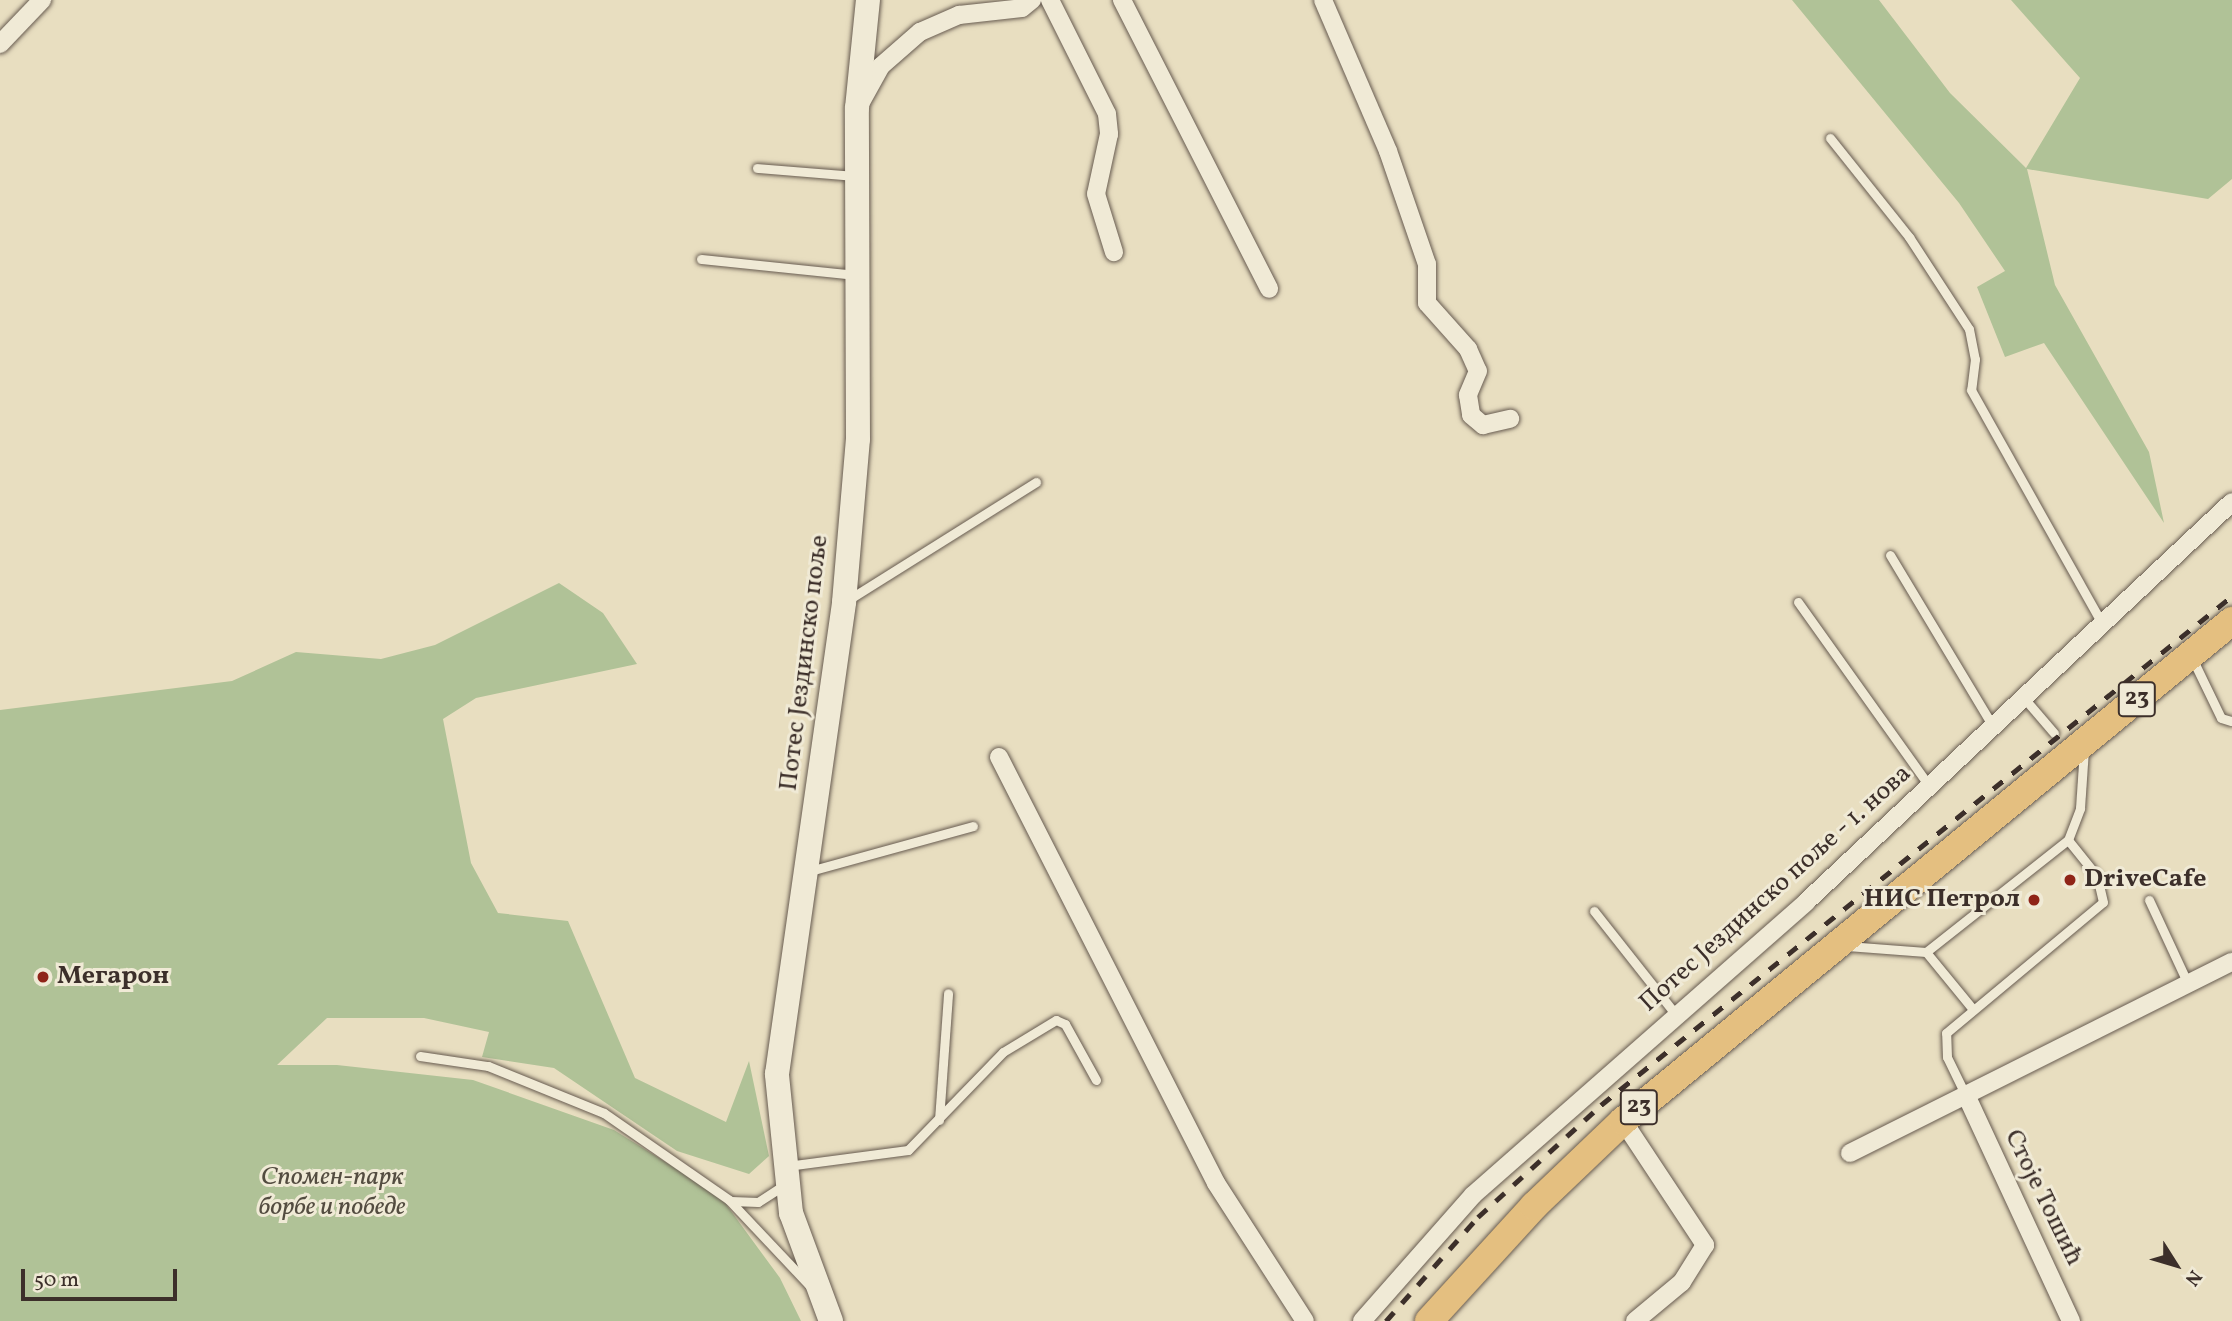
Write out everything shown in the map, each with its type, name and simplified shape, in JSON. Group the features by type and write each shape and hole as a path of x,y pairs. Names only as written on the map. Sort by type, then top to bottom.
{"main road":[{"name":"Потес Јездинско поље","path":"831,1321 820,1297 783,1175 780,1022 810,871 845,602 858,439 857,108 869,0"},
{"name":"23","path":"1429,1321 1534,1206 1623,1121 1835,942 2232,621"}],"street":[{"path":"0,44 42,0"},
{"path":"857,108 881,66 920,32 959,15 1022,8 1031,0"},
{"path":"1050,0 1107,114 1096,194 1114,252"},
{"path":"1122,0 1269,289"},
{"path":"1323,0 1388,152 1427,264 1427,303 1468,349 1478,371 1468,395 1471,415 1483,425 1510,419"},
{"name":"Потес Јездинско поље - 1. нова","path":"1363,1321 1473,1195 1930,787 2232,502"},
{"path":"999,757 1216,1183 1305,1321"},
{"path":"1850,1153 1967,1097 2187,982 2232,962"},
{"name":"Стоје Тошић","path":"1967,1097 2071,1321"},
{"path":"1623,1121 1705,1245 1682,1282 1635,1321"}],"lane":[{"path":"1830,138 1909,237 1969,329 1975,359 1971,390 2102,623"},
{"path":"757,168 856,176"},
{"path":"701,258 858,275"},
{"path":"845,602 1036,482"},
{"path":"1890,555 1994,727"},
{"path":"1798,602 1930,787"},
{"path":"2191,655 2221,718 2231,721"},
{"path":"2024,698 2054,733"},
{"path":"1835,942 1888,953 1926,952 2068,840 2080,808 2084,742"},
{"path":"810,871 973,826"},
{"path":"1967,1097 1945,1046 1947,1033 1972,1007 2103,902 2097,876 2068,840"},
{"path":"2149,900 2187,982"},
{"path":"1594,911 1676,1015"},
{"path":"1926,952 1972,1007"},
{"path":"939,1120 948,993"},
{"path":"729,1200 758,1202 783,1175 908,1150 1003,1052 1056,1020 1065,1024 1096,1080"},
{"path":"421,1056 452,1056 559,1091 625,1126 729,1200 820,1297"}],"green space":[{"path":"1792,0 1879,0 1950,93 2026,168 2080,78 2011,0 2232,0 2232,179 2208,199 2027,169 2055,285 2149,452 2164,523 2044,343 2005,357 1977,287 2005,271 1959,203"},
{"name":"Спомен-парк борбе и победе","path":"559,583 603,613 637,664 476,698 443,719 471,863 498,913 568,921 635,1078 726,1122 749,1061 769,1156 749,1174 677,1151 554,1068 482,1057 489,1032 424,1018 327,1018 277,1065 337,1065 473,1080 614,1130 720,1196 780,1278 801,1321 0,1321 0,710 232,681 296,652 381,659 435,645"}],"railway":[{"path":"1386,1321 1478,1217 1601,1105 2232,596"}],"place":[{"name":"DriveCafe","path":"2070,880"},
{"name":"НИС Петрол","path":"2034,900"},
{"name":"Мегарон","path":"43,977"}]}
